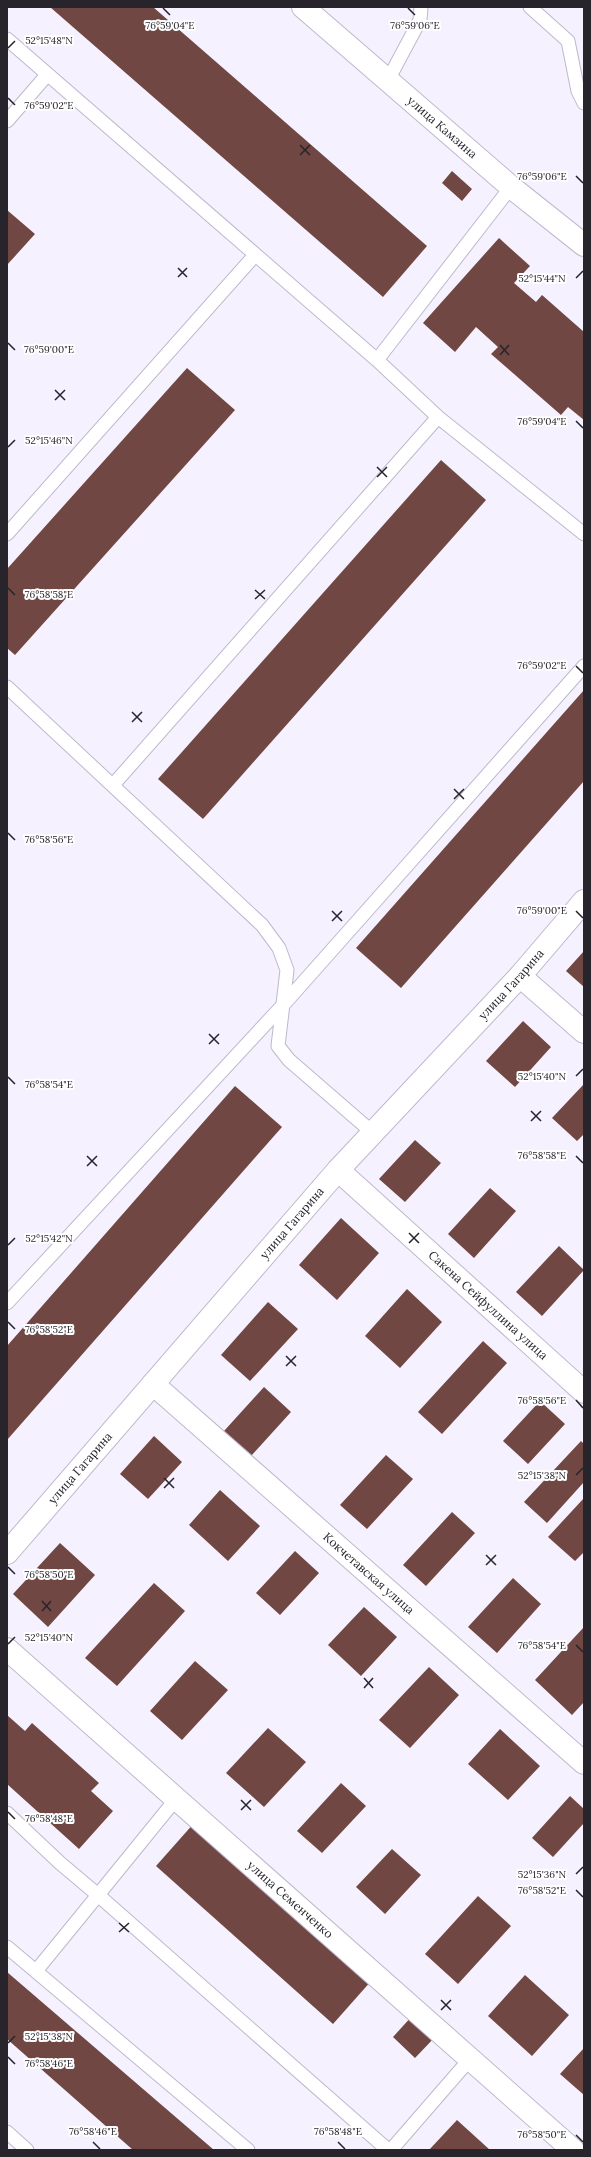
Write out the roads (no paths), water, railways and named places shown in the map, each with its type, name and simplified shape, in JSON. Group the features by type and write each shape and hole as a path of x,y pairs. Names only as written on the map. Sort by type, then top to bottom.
{"street":[{"name":"улица Камзина","path":"303,7 511,187 584,245"},
{"name":"улица Гагарина","path":"7,1553 338,1170 372,1132 520,976 584,901"},
{"path":"520,976 584,1032"},
{"name":"Сакена Сейфуллина улица","path":"338,1170 584,1392"},
{"name":"Кокчетавская улица","path":"153,1384 584,1762"},
{"name":"улица Семенченко","path":"7,1649 573,2150"}],"lane":[{"path":"388,80 420,20 421,7"},
{"path":"530,7 568,41 578,91 584,102"},
{"path":"7,38 47,75 377,360 438,417 584,534"},
{"path":"7,120 47,75"},
{"path":"377,360 511,187"},
{"path":"7,534 254,255"},
{"path":"113,785 438,417"},
{"path":"7,1303 284,1004 584,666"},
{"path":"7,687 262,925 279,948 287,970 278,1046 289,1060 372,1132"},
{"path":"36,1971 176,1799"},
{"path":"7,1814 60,1863 389,2150 470,2059"},
{"path":"7,1947 248,2150"},
{"path":"7,2132 27,2150"}]}
